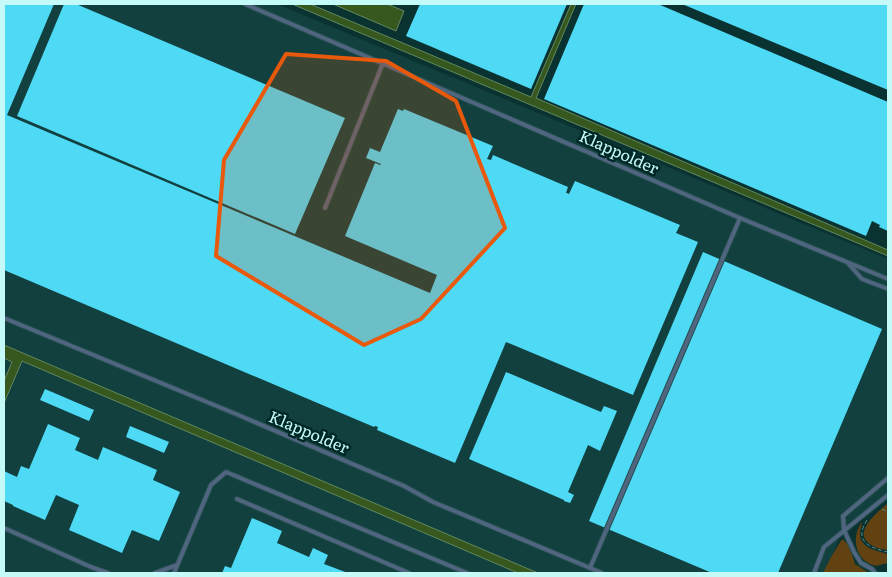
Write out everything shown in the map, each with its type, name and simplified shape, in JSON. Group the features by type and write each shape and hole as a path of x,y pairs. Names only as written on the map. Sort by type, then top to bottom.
{"lane":[{"name":"Klappolder","path":"245,4 740,218 888,279"},
{"path":"325,208 383,63"},
{"path":"590,568 740,218"},
{"name":"Klappolder","path":"846,262 862,278 888,289"},
{"name":"Klappolder","path":"4,318 404,486 434,502 602,573"},
{"path":"174,573 211,485 226,472 467,573"},
{"path":"875,573 872,569 861,563 854,552 844,530 843,516 888,478"},
{"path":"814,573 824,547 888,495"},
{"path":"237,499 409,573"},
{"path":"4,528 108,573"},
{"path":"155,573 177,564"}],"path":[{"path":"878,510 884,505"},
{"path":"880,508 888,512"},
{"path":"868,520 862,530 864,540 871,547 888,552"}],"highlighted area":[{"path":"286,54 386,61 456,101 505,228 421,319 364,345 216,256 224,160"}],"shaded area":[{"path":"4,4 277,4 888,259 888,497 860,515 840,536 826,573 4,573"},
{"path":"292,4 310,4 531,97 571,4 576,4 536,98 888,250 888,256"},
{"path":"333,4 387,4 404,11 396,31"},
{"path":"4,345 538,573 518,573 22,361 4,403 4,381 12,362 4,358"},
{"path":"888,503 888,550 875,547 866,541 864,535 868,523"},
{"path":"862,522 860,534 863,543 879,552 888,554 888,563 875,566 864,560 858,552 856,537"},
{"path":"842,539 849,545 855,564 869,573 823,573"}],"building":[{"path":"4,4 54,4 7,115 430,293 437,275 345,236 375,163 381,164 366,158 370,148 380,152 398,109 403,111 404,109 493,146 487,159 491,160 493,155 568,187 566,193 569,194 575,181 680,225 676,233 698,242 633,395 506,342 455,463 377,430 378,427 374,427 4,270"},
{"path":"64,4 76,4 345,118 295,234 17,116"},
{"path":"420,4 567,4 531,89 406,36"},
{"path":"584,4 658,4 888,102 888,231 872,221 866,236 544,99"},
{"path":"682,4 888,4 888,90"},
{"path":"703,252 882,329 778,573 712,573 589,521"},
{"path":"506,372 601,412 604,406 617,411 600,451 588,445 568,492 574,495 570,503 469,459"},
{"path":"45,389 94,410 89,421 40,400"},
{"path":"48,424 80,438 75,450 98,460 103,447 157,470 153,480 180,492 159,541 132,530 122,553 69,530 79,505 56,495 45,520 4,501 4,471 17,477 21,466 29,469"},
{"path":"130,426 169,442 164,453 126,437"},
{"path":"252,518 282,531 277,543 309,557 313,548 328,555 324,564 348,573 222,573 225,566 231,568"}]}
